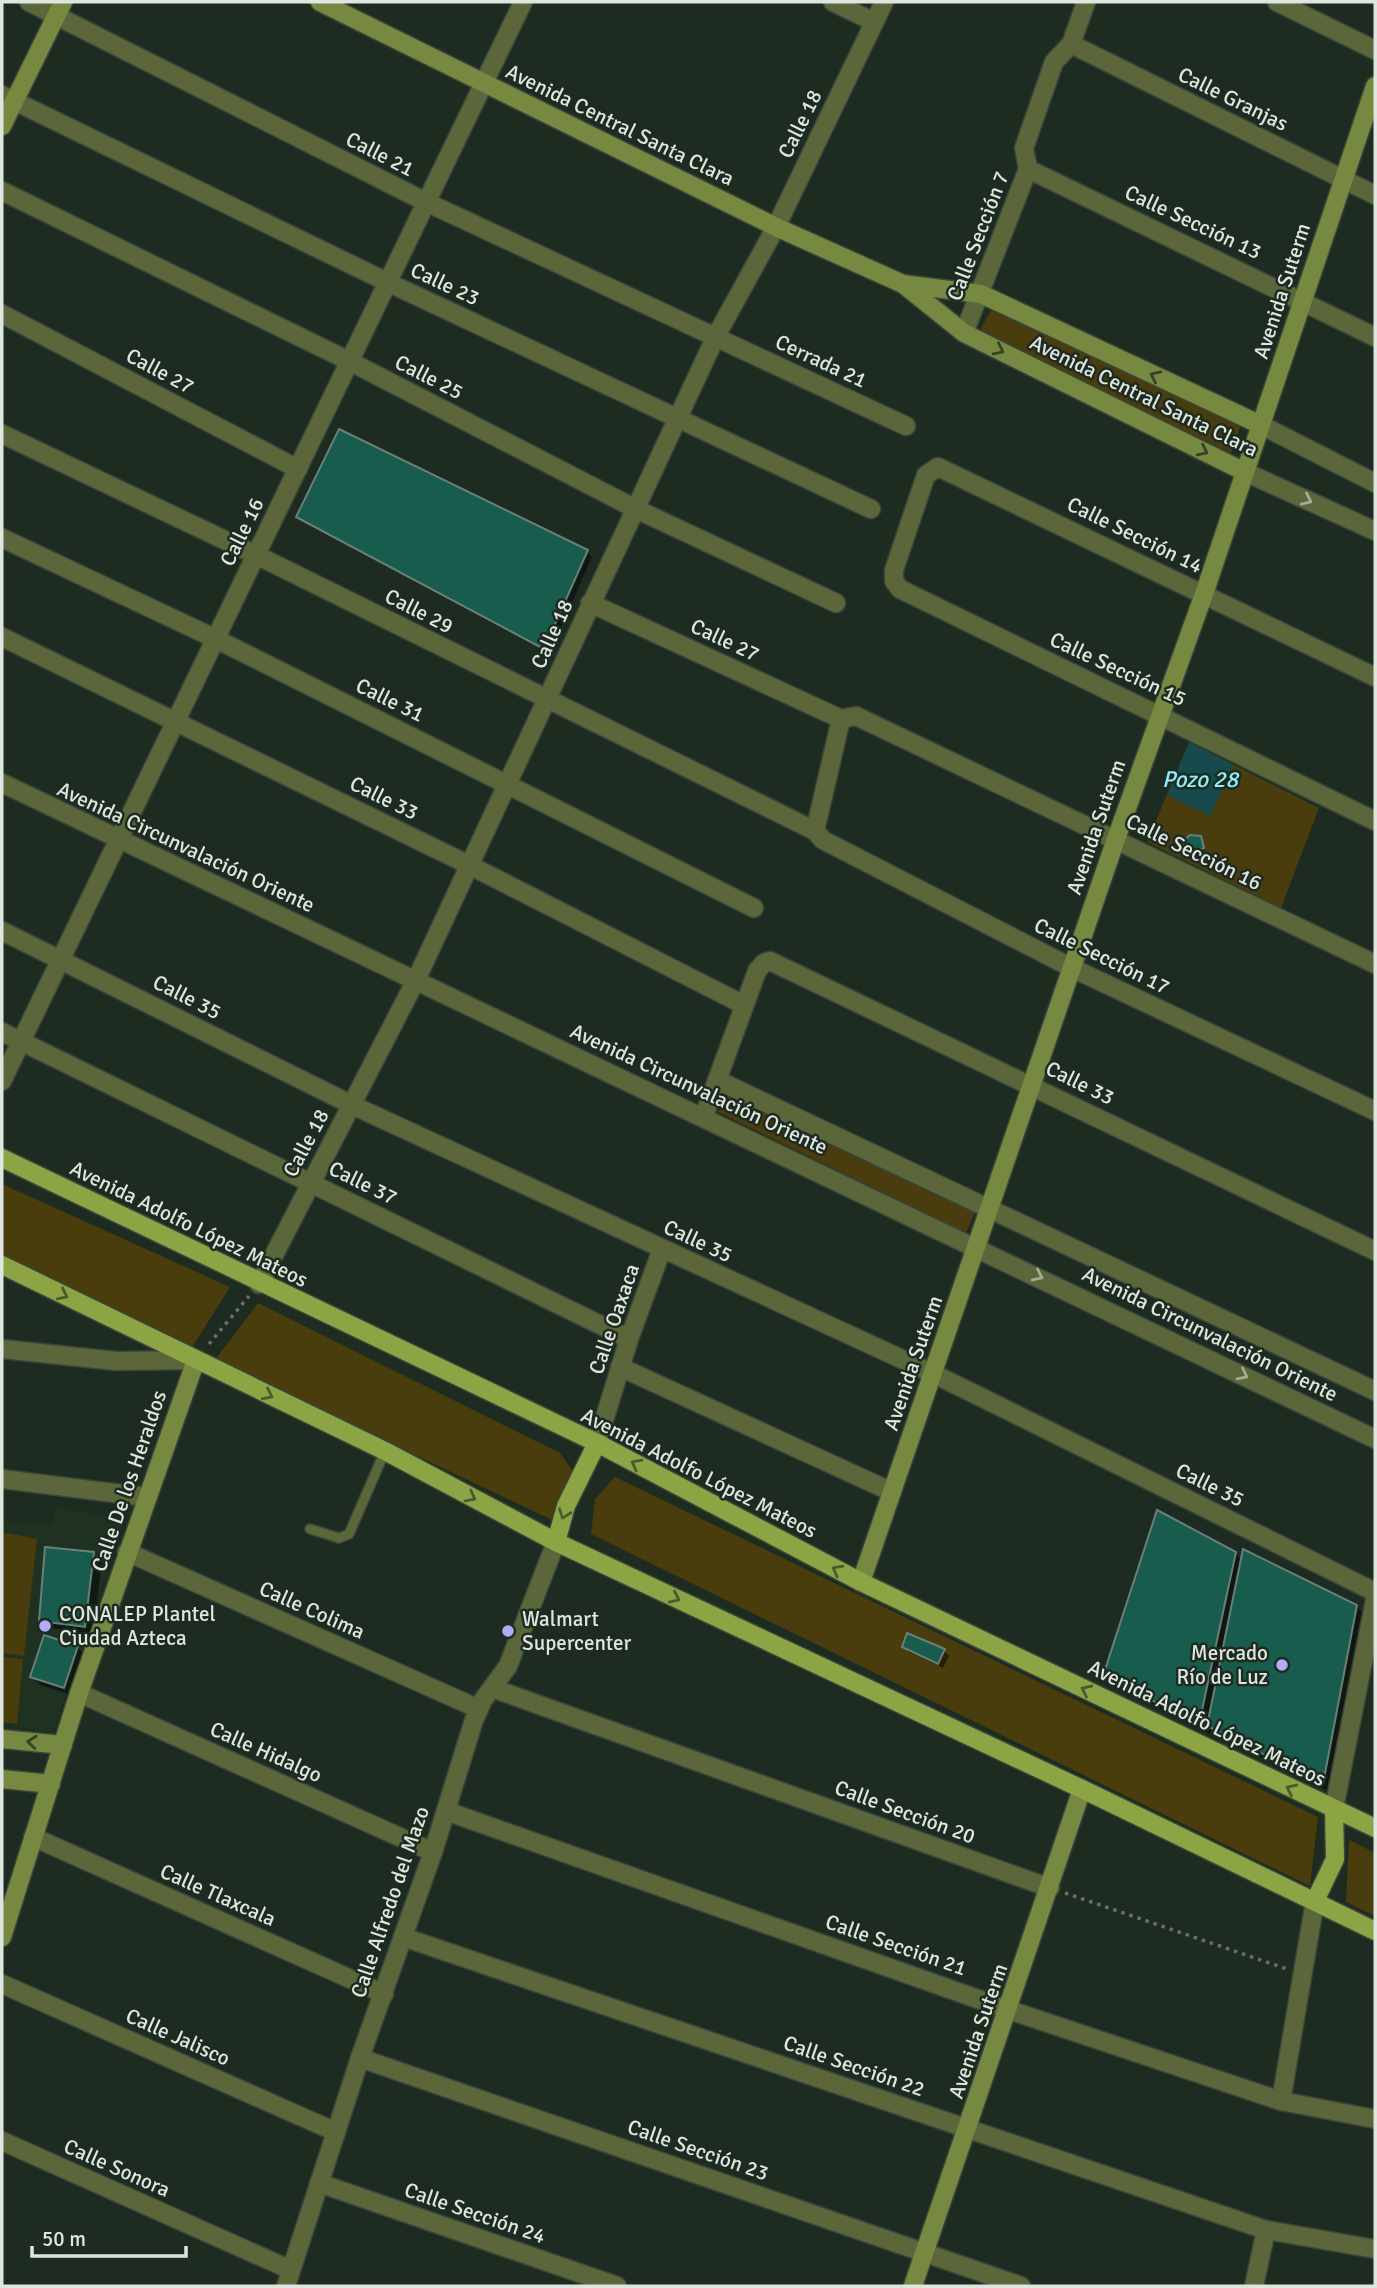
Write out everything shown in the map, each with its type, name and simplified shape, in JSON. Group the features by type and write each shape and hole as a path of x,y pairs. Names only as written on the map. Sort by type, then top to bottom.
{"main road":[{"name":"Avenida Adolfo López Mateos","path":"2,1158 259,1284 597,1443 861,1582 1375,1828"},
{"path":"2,1265 386,1451 556,1542 1082,1789 1375,1931"},
{"path":"556,1542 566,1506 597,1443"},
{"path":"1315,1901 1335,1859 1334,1809"}],"street":[{"name":"Calle 21","path":"29,2 59,9 425,202 716,336"},
{"name":"Avenida Central Santa Clara","path":"320,2 776,227 903,284 964,333 1245,472 1375,531"},
{"name":"Calle 16","path":"2,1081 59,958 119,841 523,2"},
{"path":"834,2 874,22"},
{"name":"Calle 18","path":"259,1284 416,979 716,336 776,227 884,2"},
{"name":"Calle Sección 7","path":"964,333 1028,169 1024,148 1054,62 1071,44 1086,2"},
{"path":"1277,2 1375,50"},
{"path":"2,126 8,98 59,9"},
{"name":"Calle Granjas","path":"1071,44 1375,195"},
{"name":"Avenida Suterm","path":"861,1582 1245,472 1375,86"},
{"name":"Calle 23","path":"8,98 387,282 871,509"},
{"name":"Calle Sección 13","path":"1028,169 1375,337"},
{"name":"Calle 25","path":"2,191 349,361 636,509 836,603"},
{"name":"Avenida Central Santa Clara","path":"903,284 981,294 1261,425 1375,482"},
{"name":"Calle 27","path":"2,314 298,469"},
{"name":"Cerrada 21","path":"716,336 906,426"},
{"name":"Calle 29","path":"2,434 256,555 547,701 816,831"},
{"name":"Calle Sección 14","path":"909,528 926,475 938,467 1375,677"},
{"name":"Calle Sección 15","path":"909,528 894,570 894,581 900,589 1375,821"},
{"name":"Calle 31","path":"2,538 216,639 754,908"},
{"name":"Calle 27","path":"590,603 841,719"},
{"name":"Calle 33","path":"2,637 471,866 744,1005 757,971 764,962 775,962 1375,1251"},
{"name":"Calle Sección 16","path":"841,719 856,716 1375,964"},
{"path":"816,831 816,816 841,719"},
{"name":"Avenida Circunvalación Oriente","path":"2,783 119,841 704,1116 1375,1439"},
{"name":"Calle Sección 17","path":"816,831 823,840 1072,968 1375,1111"},
{"name":"Calle 35","path":"2,931 352,1105 934,1374 1375,1592"},
{"path":"704,1116 744,1005"},
{"name":"Calle 37","path":"2,1032 629,1339"},
{"name":"Avenida Circunvalación Oriente","path":"717,1080 989,1211 1375,1391"},
{"name":"Calle Oaxaca","path":"597,1443 629,1339 662,1249"},
{"path":"2,1349 116,1361 196,1360"},
{"name":"Calle De los Heraldos","path":"2,1937 5,1917 79,1693 196,1360"},
{"path":"621,1367 892,1492"},
{"path":"2,1479 146,1496"},
{"name":"Calle Alfredo del Mazo","path":"289,2278 360,2058 433,1852 479,1709 508,1666 556,1542"},
{"name":"Calle Colima","path":"127,1552 479,1709"},
{"path":"1334,1809 1375,1600"},
{"name":"Calle Sección 20","path":"492,1688 1050,1888"},
{"name":"Calle Hidalgo","path":"79,1693 433,1852"},
{"path":"2,1739 63,1745"},
{"path":"2,1779 51,1784"},
{"name":"Avenida Suterm","path":"913,2286 1082,1789"},
{"name":"Calle Sección 21","path":"446,1811 1009,2010 1282,2101 1375,2119"},
{"name":"Calle Tlaxcala","path":"33,1837 384,1994"},
{"path":"1282,2101 1315,1901"},
{"name":"Calle Sección 22","path":"403,1937 1266,2230 1375,2249"},
{"name":"Calle Jalisco","path":"2,1984 336,2132"},
{"name":"Calle Sección 23","path":"360,2058 1021,2286"},
{"name":"Calle Sonora","path":"2,2141 289,2278"},
{"name":"Calle Sección 24","path":"319,2182 617,2286"},
{"path":"1254,2286 1266,2230"}],"lane":[{"path":"310,1529 333,1537 349,1534 386,1451"}],"path":[{"path":"196,1360 259,1284"},
{"path":"1050,1888 1303,1974"}],"shaded area":[{"path":"992,308 1241,425 1231,453 979,332"},
{"path":"1189,742 1319,808 1281,908 1147,842"},
{"path":"727,1093 975,1212 966,1233 718,1112"},
{"path":"2,1184 230,1287 191,1349 2,1255"},
{"path":"258,1303 560,1453 582,1485 566,1520 552,1520 215,1360"},
{"path":"615,1477 1318,1817 1310,1886 591,1534 595,1499"},
{"name":"CONALEP Plantel Ciudad Azteca","path":"55,1508 125,1518 53,1732 2,1725 2,1520 52,1526"},
{"path":"2,1532 37,1539 24,1656 2,1653"},
{"path":"2,1657 23,1659 17,1724 2,1722"},
{"path":"1349,1840 1375,1853 1375,1916 1346,1902"}],"water":[{"name":"Pozo 28","path":"1189,742 1233,765 1210,816 1167,795"}],"building":[{"path":"339,429 588,550 544,649 296,517"},
{"path":"1190,835 1201,836 1204,848 1190,855 1184,852 1183,841"},
{"path":"1157,1510 1236,1552 1199,1724 1103,1676"},
{"path":"45,1547 94,1552 85,1627 39,1621"},
{"name":"Mercado Río de Luz","path":"1243,1549 1357,1605 1323,1784 1207,1726"},
{"path":"907,1633 945,1649 938,1664 902,1647"},
{"path":"44,1635 78,1646 64,1688 30,1677"}],"place":[{"name":"CONALEP Plantel Ciudad Azteca","path":"45,1626"},
{"name":"Walmart Supercenter","path":"508,1631"},
{"name":"Mercado Río de Luz","path":"1282,1665"}]}
